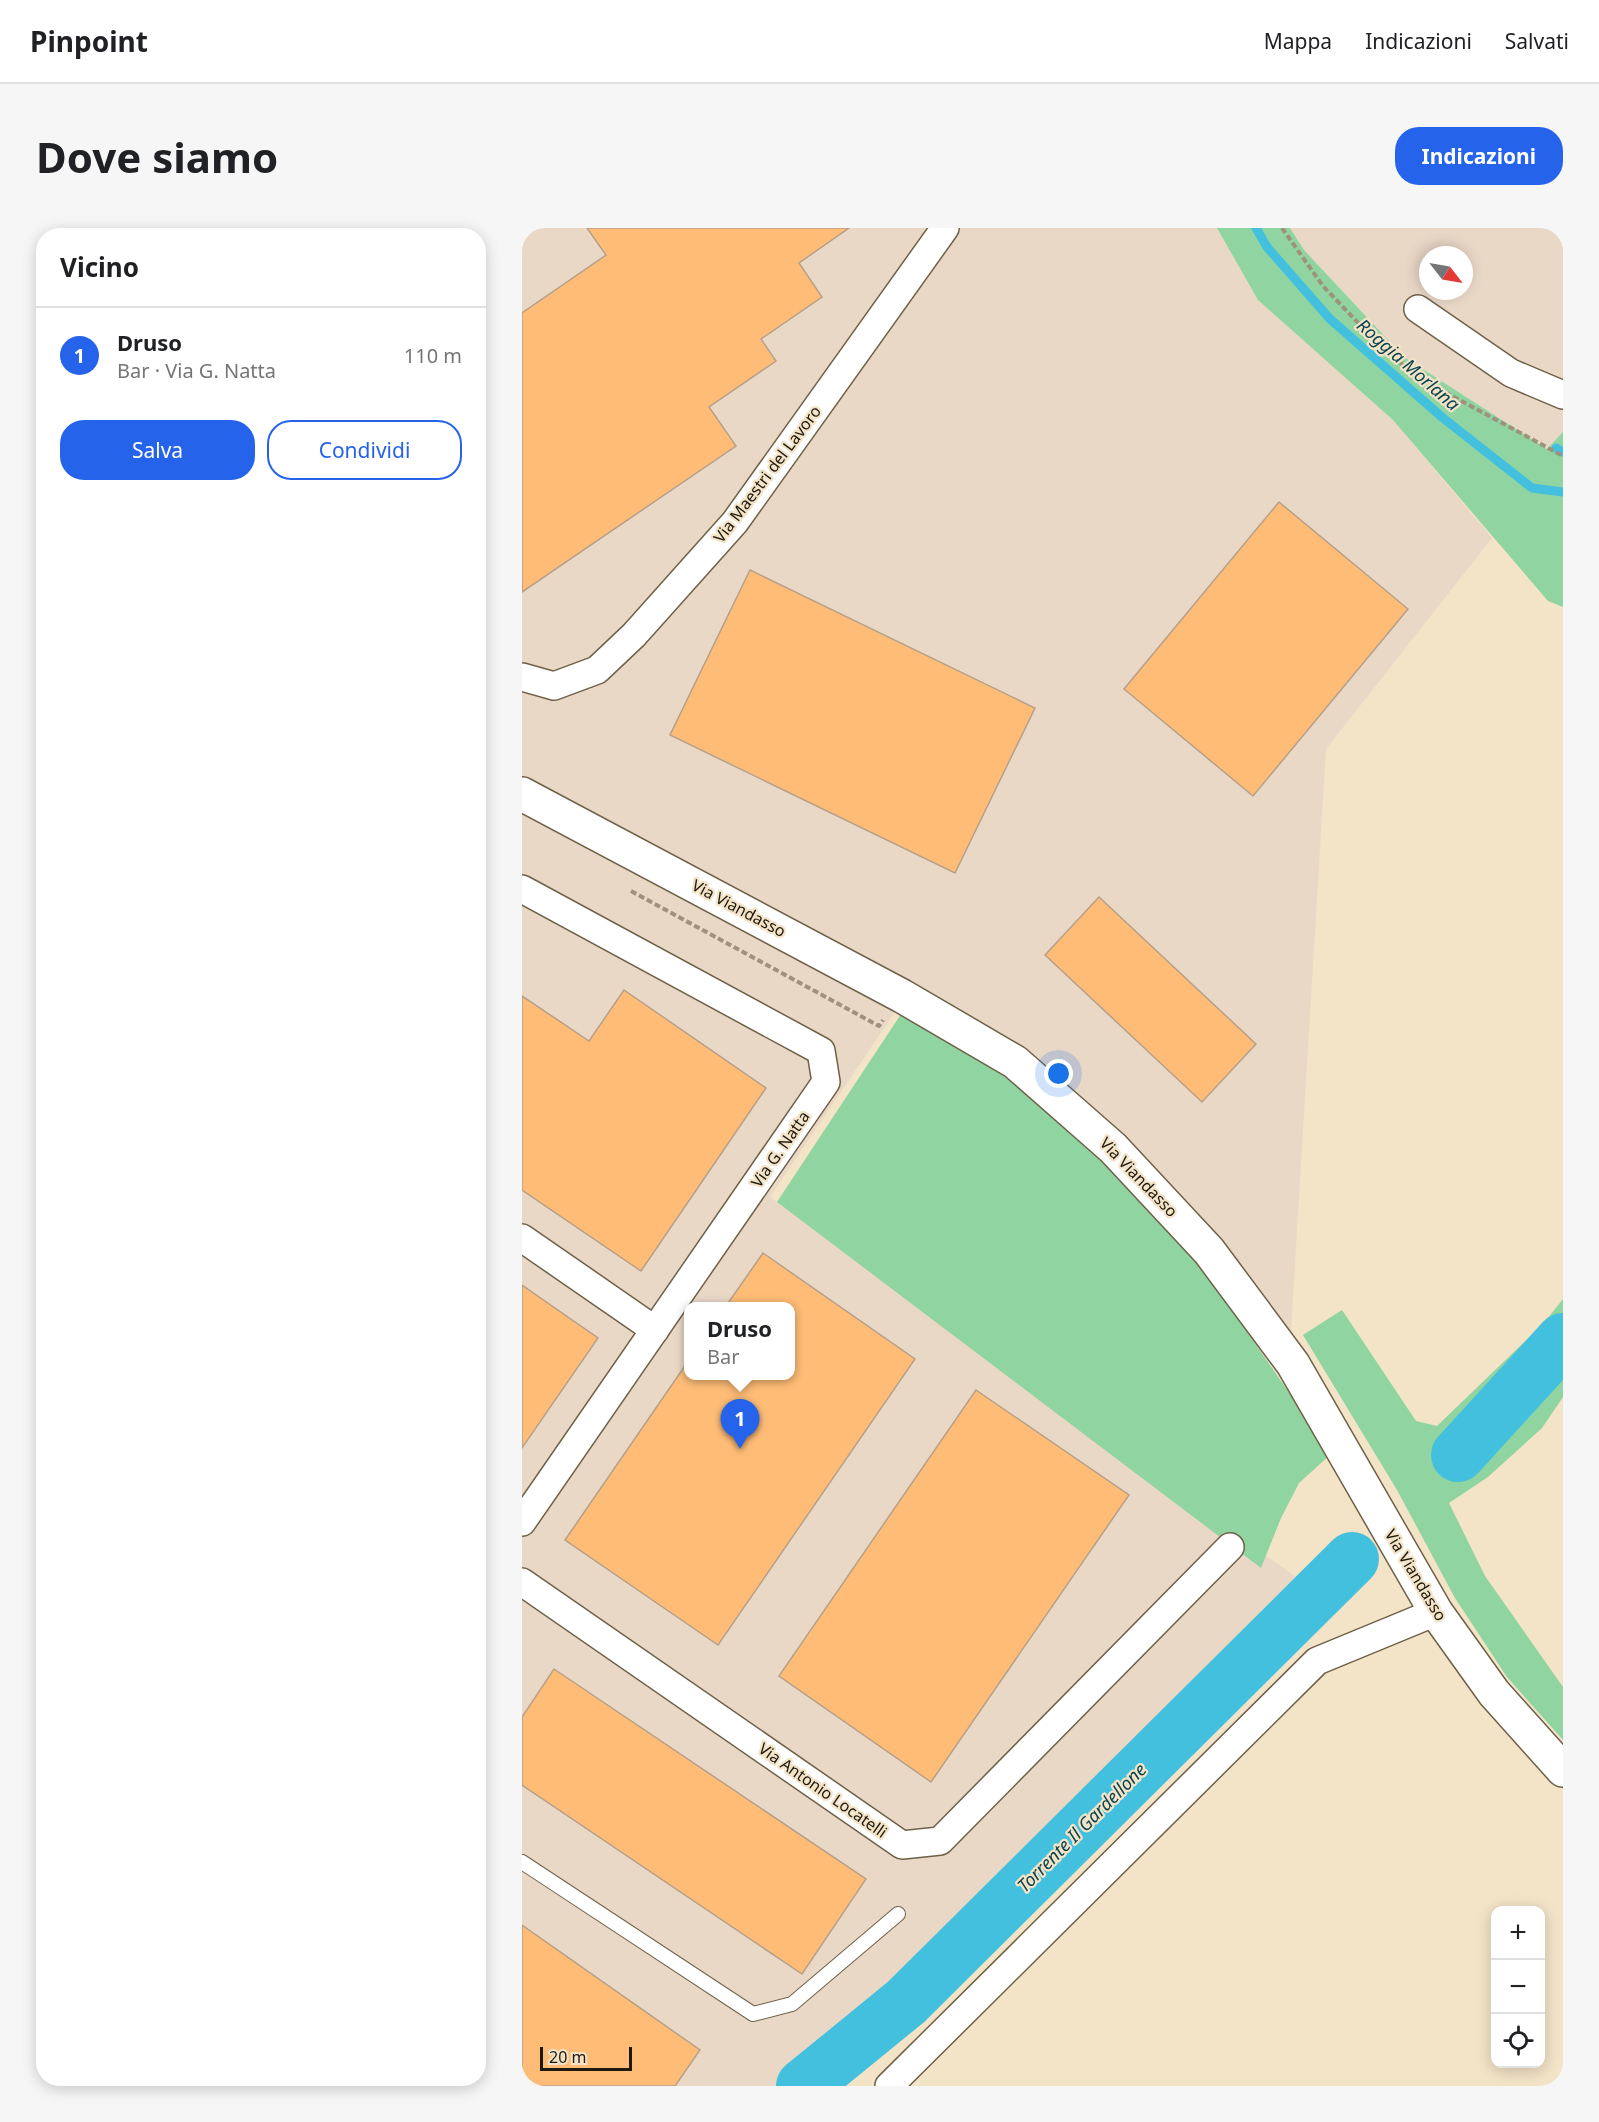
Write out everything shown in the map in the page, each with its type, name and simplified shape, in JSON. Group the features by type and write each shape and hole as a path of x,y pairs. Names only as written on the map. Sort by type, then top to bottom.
{"street":[{"name":"Via Maestri del Lavoro","path":"522,677 554,686 576,678 597,670 634,635 735,522 945,228"},
{"path":"1418,309 1511,373 1563,395"},
{"name":"Via Viandasso","path":"522,794 902,996 1015,1062 1113,1148 1209,1251 1293,1364 1437,1612 1494,1693 1563,1770"},
{"name":"Via G. Natta","path":"522,890 821,1050 826,1083 522,1522"},
{"path":"522,1238 655,1330"},
{"name":"Via Antonio Locatelli","path":"522,1582 902,1845 939,1841 1230,1547"},
{"path":"889,2086 1317,1661 1437,1612"}],"lane":[{"path":"522,1862 753,2013 792,2004 898,1914"}],"path":[{"path":"1282,228 1323,286 1381,347 1411,372 1563,456"}],"shaded area":[{"path":"522,228 1217,228 1258,300 1393,420 1492,538 1326,749 1288,1380 1104,1173 895,1012 770,1197 1307,1585 936,1978 813,2086 522,2086"},
{"path":"1290,228 1563,228 1563,432 1548,450 1404,357 1304,250"}],"green space":[{"path":"1217,228 1290,228 1304,250 1404,357 1547,449 1563,432 1563,607 1548,601 1393,420 1258,300"},
{"path":"907,1005 972,1045 1184,1233 1211,1279 1331,1454 1299,1483 1281,1518 1261,1568 777,1202"},
{"path":"1563,1299 1563,1397 1542,1428 1488,1477 1449,1503 1485,1576 1563,1687 1563,1740 1507,1677 1455,1598 1397,1490 1303,1335 1342,1310 1416,1421 1437,1426 1543,1324"}],"building":[{"path":"587,228 849,228 799,263 822,297 761,339 776,361 709,407 736,446 522,592 522,313 606,255"},
{"path":"1279,502 1408,609 1253,796 1124,689"},
{"path":"750,570 1035,708 955,873 670,735"},
{"path":"1099,897 1256,1044 1202,1102 1045,955"},
{"path":"624,990 766,1088 641,1271 522,1190 522,996 589,1041"},
{"path":"763,1253 915,1359 718,1645 565,1540 684,1367 684,1380 795,1380 795,1302 729,1302"},
{"path":"522,1285 598,1338 522,1448"},
{"path":"976,1390 1129,1495 931,1782 779,1676"},
{"path":"554,1669 866,1879 802,1974 522,1785 522,1717"},
{"path":"522,1925 700,2050 675,2086 522,2086"}],"waterway":[{"name":"Roggia Morlana","path":"1256,228 1267,247 1330,319 1443,418 1532,488 1563,492"},
{"path":"1556,448 1563,452"},
{"name":"Torrente Il Gardellone","path":"1458,1455 1563,1340"},
{"name":"Torrente Il Gardellone","path":"803,2086 906,2002 1352,1559"}],"place":[{"name":"Druso","path":"740,1449"}]}
